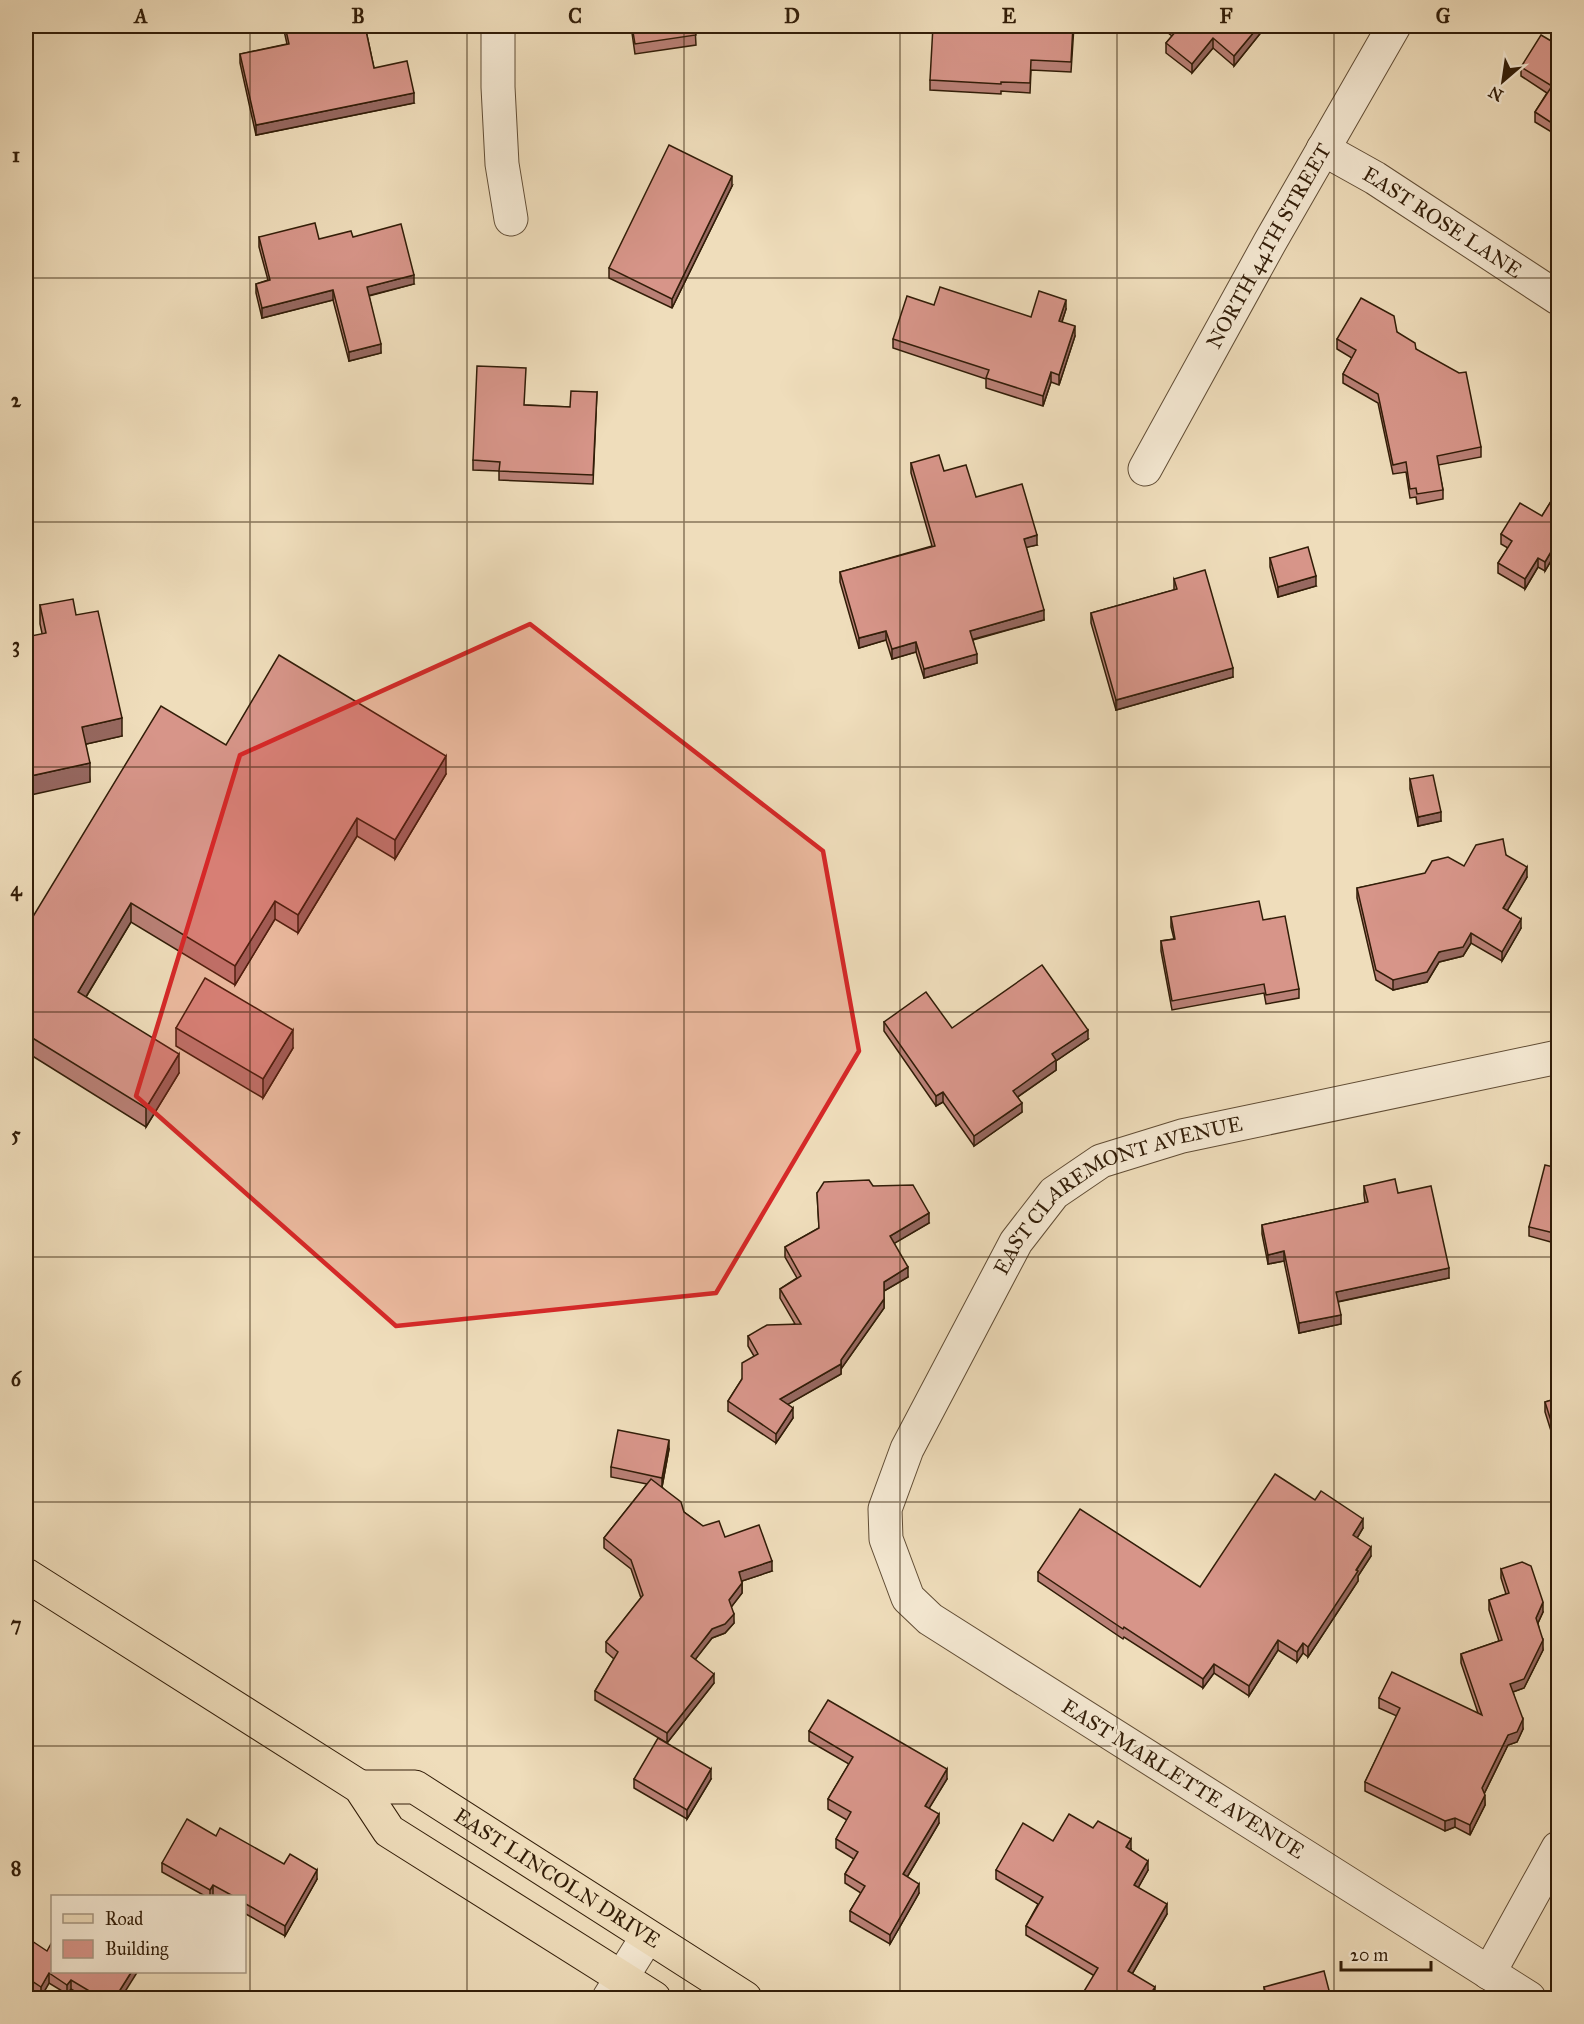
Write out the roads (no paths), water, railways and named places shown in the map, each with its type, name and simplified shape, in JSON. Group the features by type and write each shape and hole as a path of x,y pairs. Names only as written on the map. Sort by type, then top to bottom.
{"main road":[{"path":"26,1575 360,1787 388,1831 616,1988 654,1998"},
{"name":"EAST LINCOLN DRIVE","path":"360,1787 415,1787 745,1998"}],"street":[{"path":"500,26 498,31 498,87 502,153 512,219"},
{"name":"NORTH 44TH STREET","path":"1145,469 1270,242 1394,26"},
{"name":"EAST ROSE LANE","path":"1323,149 1375,178 1558,298"},
{"name":"EAST CLAREMONT AVENUE","path":"896,1567 886,1539 885,1509 907,1449 1016,1242 1054,1193 1101,1161 1182,1137 1558,1057"},
{"name":"EAST MARLETTE AVENUE","path":"896,1567 908,1598 930,1619 1529,1998"},
{"path":"1489,1973 1558,1848"},
{"path":"616,1988 647,1937"}]}
